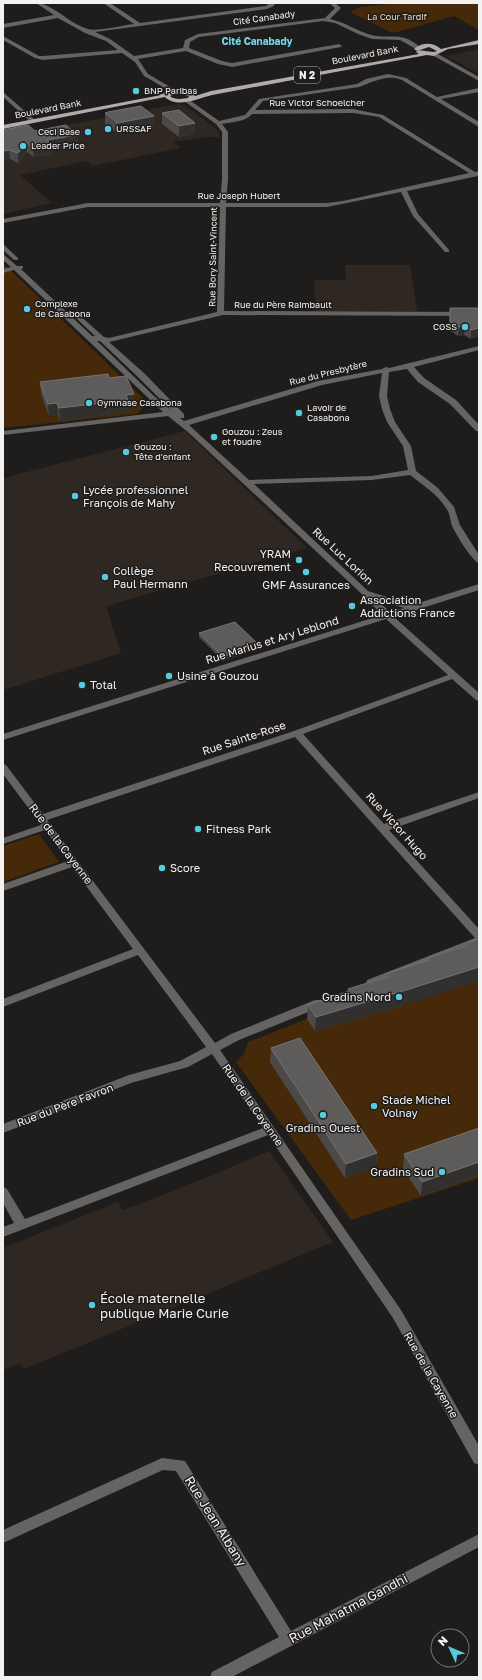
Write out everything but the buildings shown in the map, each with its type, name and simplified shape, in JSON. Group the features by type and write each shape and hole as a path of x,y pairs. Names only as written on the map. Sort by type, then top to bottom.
{"main road":[{"name":"N 2","path":"417,49 479,37"},
{"name":"N 2","path":"425,54 434,54 451,47 479,42"},
{"path":"434,46 439,48 440,51"},
{"path":"417,49 419,52 425,54"},
{"name":"Boulevard Bank","path":"185,92 417,49"},
{"name":"Boulevard Bank","path":"188,99 211,93 425,54"},
{"name":"N 2","path":"167,96 175,92 185,92"},
{"path":"185,92 192,95 188,99"},
{"path":"167,96 170,99 177,101"},
{"name":"Boulevard Bank","path":"3,127 167,96"},
{"name":"N 2","path":"177,101 188,99"},
{"name":"Boulevard Bank","path":"3,132 177,101"}],"street":[{"path":"38,3 70,24 108,40 133,58 146,75 175,92"},
{"path":"106,3 138,24"},
{"path":"87,32 267,7 272,5 272,3"},
{"path":"326,20 338,8 332,3"},
{"path":"4,24 58,16"},
{"name":"Cité Canabady","path":"186,49 187,41 198,36 314,20 326,20 337,22 372,37 401,38 417,49"},
{"path":"3,38 37,57 43,58 124,51"},
{"path":"133,58 186,49 193,50 224,64 232,65 339,46"},
{"path":"434,54 479,79"},
{"path":"251,112 261,100 359,85 368,80 388,76 399,77 479,125"},
{"path":"435,99 479,90"},
{"path":"3,94 33,121"},
{"path":"188,99 218,123"},
{"name":"Rue Victor Schoelcher","path":"218,123 240,119 251,112 353,111 370,113 380,116 477,175"},
{"name":"Rue Bory Saint-Vincent","path":"218,123 225,132 225,179 220,312 223,314"},
{"name":"Rue Joseph Hubert","path":"3,216 87,200 327,205 477,175"},
{"path":"403,190 415,215 447,251"},
{"name":"Rue Joseph Hubert","path":"3,221 88,205 224,202"},
{"name":"Rue Luc Lorion","path":"3,246 142,376 174,413"},
{"name":"Rue Luc Lorion","path":"3,256 132,379 185,423 366,593 388,616 479,698"},
{"path":"3,271 24,266"},
{"name":"Rue du Père Raimbault","path":"90,338 104,340 223,314 479,314"},
{"name":"Rue du Presbytère","path":"185,423 321,383 386,369 409,366 479,348"},
{"path":"409,366 421,380 453,402 479,429"},
{"path":"386,369 383,396 386,409 391,422 407,446 412,472 435,490 451,509 456,525 479,560"},
{"path":"3,433 174,413 208,417"},
{"path":"247,482 372,478 412,472"},
{"name":"Rue Marius et Ary Leblond","path":"3,737 479,587"},
{"path":"366,593 402,606 414,608"},
{"name":"Rue Sainte-Rose","path":"3,841 45,822 453,676"},
{"name":"Rue Victor Hugo","path":"297,733 384,828 479,936"},
{"name":"Rue de la Cayenne","path":"3,767 213,1047 397,1314 479,1459"},
{"path":"384,828 479,795"},
{"path":"3,888 75,862"},
{"path":"362,986 479,940"},
{"path":"3,1003 140,950"},
{"name":"Rue du Père Favron","path":"3,1129 128,1080 184,1064 213,1047 235,1037 326,1000"},
{"path":"3,1232 270,1130"},
{"path":"3,1192 22,1225"},
{"name":"Rue Jean Albany","path":"3,1537 162,1464 180,1465 289,1640"},
{"name":"Rue Mahatma Gandhi","path":"217,1677 479,1540"}],"shaded area":[{"path":"479,49 479,74 446,56"},
{"path":"178,104 186,106 216,129 219,132 220,137 206,137 173,142 181,148 93,166 87,161 20,175 52,203 3,214 3,137"},
{"path":"345,265 410,265 417,311 316,311 314,280 346,280"},
{"name":"Collège Paul Hermann","path":"185,431 307,548 106,606 121,653 3,690 3,478"},
{"name":"École maternelle publique Marie Curie","path":"269,1151 333,1242 24,1369 21,1363 3,1370 3,1248 118,1202 123,1210 171,1192"}],"green space":[{"name":"La Cour Tardif","path":"399,3 479,3 479,30 454,16 397,32 390,32 350,12 360,7"},
{"name":"Complexe de Casabona","path":"3,263 147,402 137,414 3,428"},
{"path":"39,834 59,862 3,882 3,846"},
{"name":"Stade Michel Volnay","path":"479,951 479,1178 351,1220 236,1062 244,1054 248,1042"}],"place":[{"name":"BNP Paribas","path":"136,91"},
{"name":"URSSAF","path":"108,129"},
{"name":"Ceci Base","path":"88,132"},
{"name":"Leader Price","path":"23,146"},
{"name":"Complexe de Casabona","path":"27,309"},
{"name":"CGSS","path":"465,327"},
{"name":"Gymnase Casabona","path":"89,403"},
{"name":"Lavoir de Casabona","path":"299,413"},
{"name":"Gouzou : Zeus et foudre","path":"214,437"},
{"name":"Gouzou : Tête d'enfant","path":"126,452"},
{"name":"Lycée professionnel François de Mahy","path":"75,496"},
{"name":"YRAM Recouvrement","path":"299,560"},
{"name":"GMF Assurances","path":"306,572"},
{"name":"Collège Paul Hermann","path":"105,577"},
{"name":"Association Addictions France","path":"352,606"},
{"name":"Usine à Gouzou","path":"169,676"},
{"name":"Total","path":"82,685"},
{"name":"Fitness Park","path":"198,829"},
{"name":"Score","path":"162,868"},
{"name":"Gradins Nord","path":"399,997"},
{"name":"Stade Michel Volnay","path":"374,1106"},
{"name":"Gradins Ouest","path":"323,1115"},
{"name":"Gradins Sud","path":"442,1172"},
{"name":"École maternelle publique Marie Curie","path":"92,1305"}],"district":[{"name":"Cité Canabady","path":"257,41"}]}
